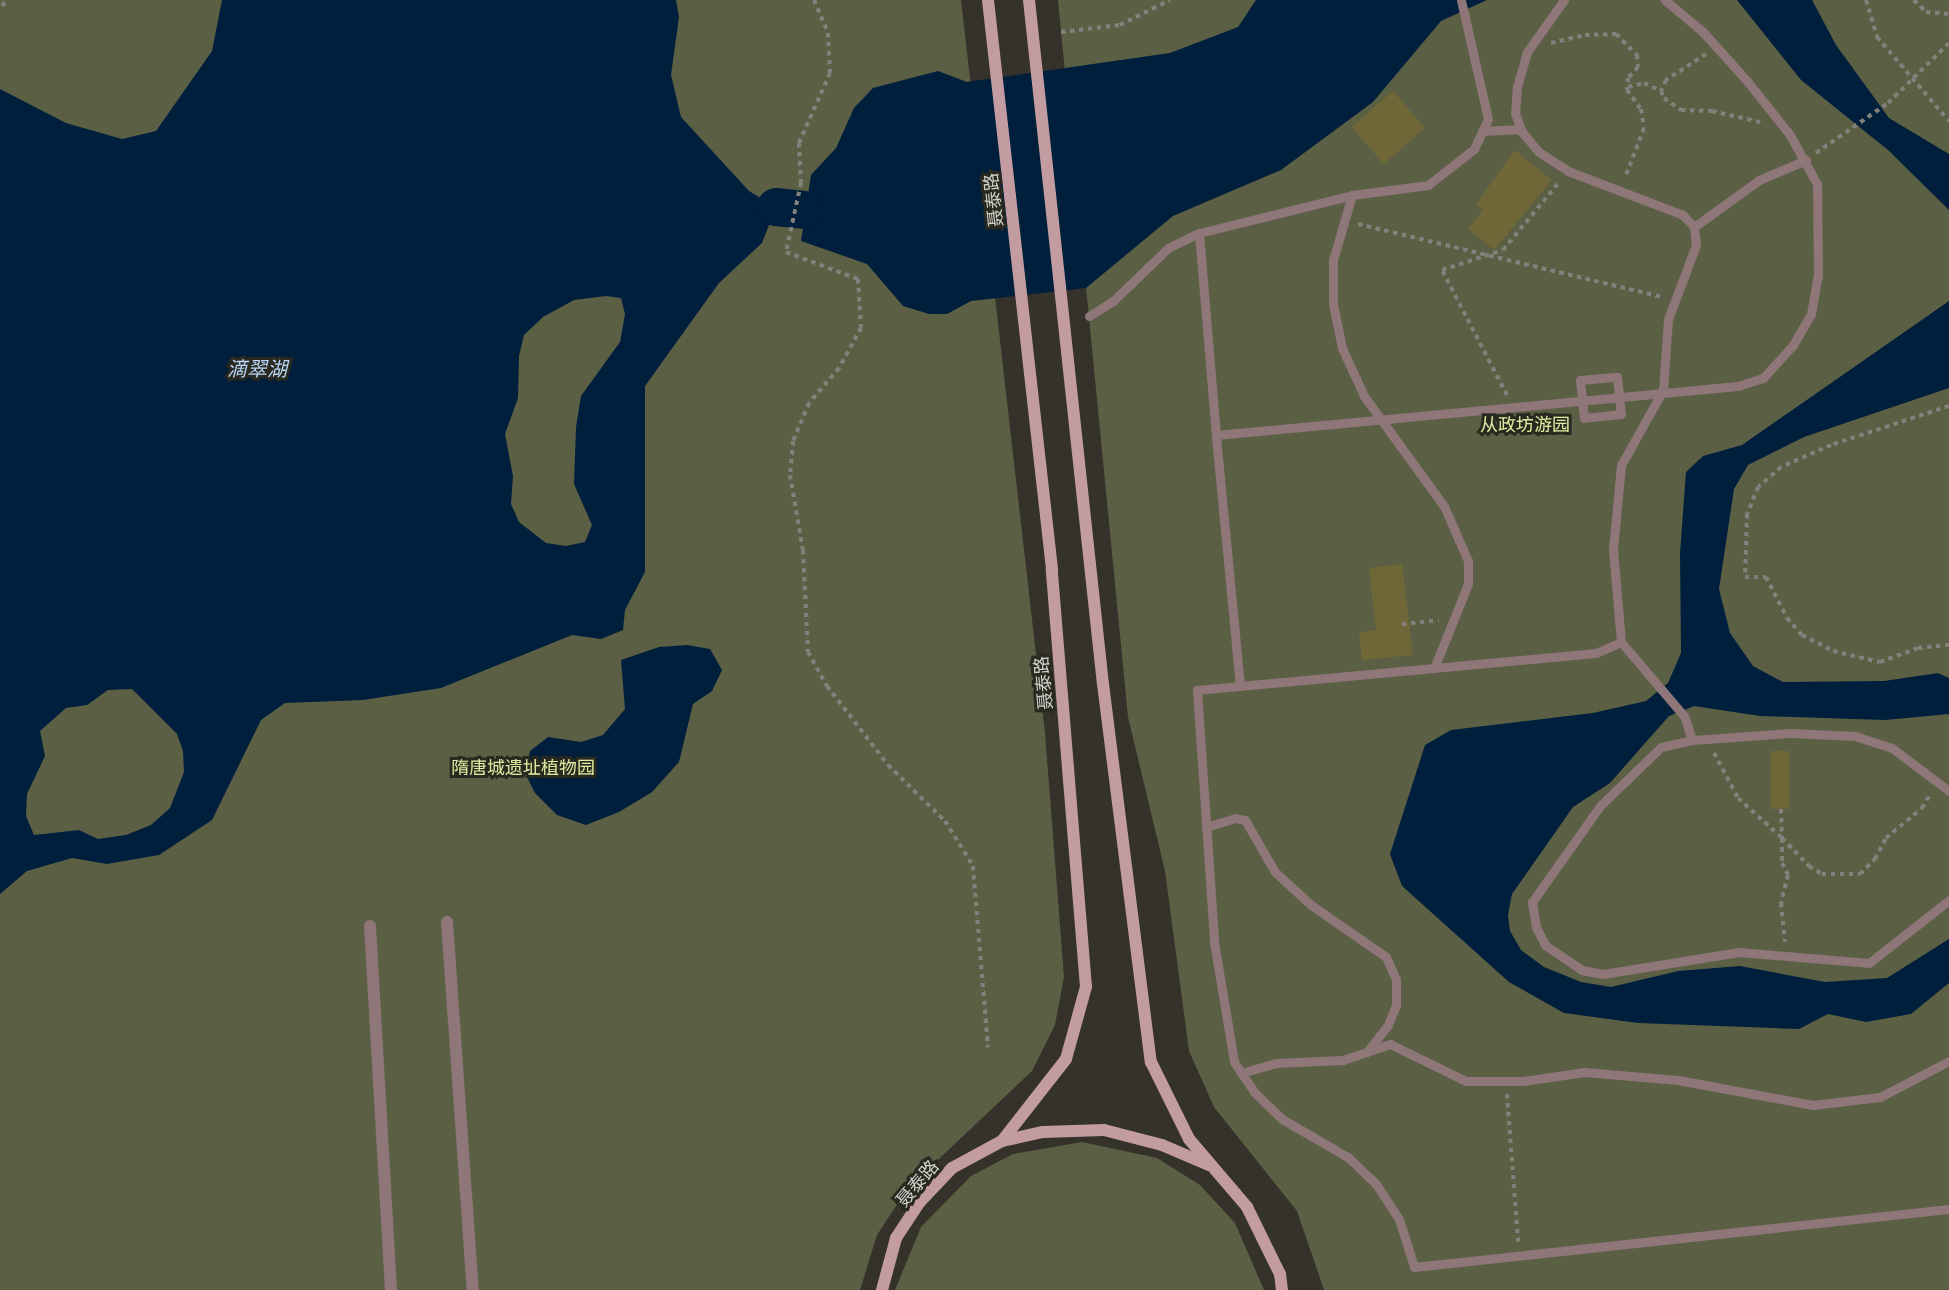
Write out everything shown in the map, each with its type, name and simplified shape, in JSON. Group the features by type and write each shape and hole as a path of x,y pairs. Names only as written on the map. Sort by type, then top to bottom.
{"main road":[{"name":"聂泰路","path":"882,1290 896,1239 919,1203 952,1168 1002,1141 1066,1059 1086,987 1059,660 988,0"},
{"path":"1029,0 1100,655 1152,1062 1189,1138 1247,1207 1280,1274 1282,1290"},
{"path":"1002,1141 1043,1132 1104,1130 1162,1145 1213,1167"}],"street":[{"path":"447,922 473,1290"},
{"path":"370,926 391,1290"}],"lane":[{"path":"1089,316 1113,301 1168,248 1199,233 1352,195 1428,185 1474,149 1488,119 1468,22 1461,0"},
{"path":"1564,0 1527,52 1517,86 1515,113 1521,129 1539,152 1568,171 1683,215 1694,227 1696,245 1674,300 1663,390 1621,465 1615,495 1613,596 1621,642 1649,671 1684,716 1692,740"},
{"path":"1216,435 1663,390 1738,386 1763,378 1793,345 1811,314 1818,276 1817,184 1806,160 1780,123 1716,47 1665,0"},
{"path":"1482,131 1521,129"},
{"path":"1694,227 1759,180 1806,160"},
{"path":"1352,195 1334,260 1338,326 1342,348 1380,418 1432,487 1461,539 1468,561 1468,584 1434,668"},
{"path":"1199,233 1240,686"},
{"path":"1617,377 1622,414 1584,418 1581,399 1580,381 1617,377"},
{"path":"1621,642 1596,653 1197,690 1206,827 1223,1012 1241,1073 1282,1119 1349,1158 1376,1184 1399,1218 1414,1268 1949,1209"},
{"path":"1949,790 1892,748 1856,736 1809,732 1692,740 1661,747 1600,806 1542,882 1532,902 1536,927 1545,945 1561,958 1582,970 1604,974 1709,955 1789,954 1836,963 1869,963 1949,900"},
{"path":"1206,827 1236,818 1245,820 1275,872 1311,905 1386,957 1396,979 1396,1005 1388,1025 1367,1052"},
{"path":"1241,1073 1275,1063 1343,1060 1390,1044 1466,1081 1506,1081 1584,1072 1678,1080 1813,1106 1846,1104 1880,1097 1949,1061"}],"path":[{"path":"2,6 7,0"},
{"path":"814,0 828,33 830,73 800,143 801,183 786,252 858,279 861,328 839,368 809,403 794,441 790,475 803,550 808,652 834,695 888,765 945,821 973,866 988,1047"},
{"path":"1061,32 1120,25 1170,0"},
{"path":"1866,0 1877,37 1911,80 1949,121"},
{"path":"1914,0 1926,12 1949,14"},
{"path":"1527,52 1585,34 1616,34 1636,55 1638,67 1627,87"},
{"path":"1806,160 1888,103 1949,43"},
{"path":"1661,91 1666,80 1716,47"},
{"path":"1627,87 1644,83 1661,91 1681,110 1780,123"},
{"path":"1620,192 1644,128 1641,109 1627,87"},
{"path":"1512,405 1442,270 1503,250 1568,171"},
{"path":"1343,221 1674,300"},
{"path":"1949,406 1831,445 1781,467 1758,487 1747,514 1745,577 1766,577 1787,618 1802,635 1833,651 1880,662 1918,648 1949,645"},
{"path":"1402,624 1454,619"},
{"path":"1707,739 1738,798 1822,874 1860,874 1895,827 1922,808 1937,782"},
{"path":"1781,809 1788,890 1781,903 1789,954"},
{"path":"1506,1081 1519,1256"}],"green space":[{"name":"隋唐城遗址植物园","path":"0,0 961,0 1045,733 1064,977 1055,1025 1032,1071 907,1189 877,1235 860,1290 0,1290"},
{"name":"从政坊游园","path":"1058,0 1949,0 1949,1290 1324,1290 1297,1211 1214,1107 1189,1051 1165,871 1128,717"},
{"path":"1082,1142 1157,1158 1200,1185 1235,1223 1264,1290 895,1290 921,1227 971,1176 1013,1154"}],"water":[{"name":"滴翠湖","path":"222,0 676,0 679,17 671,75 681,117 749,191 776,207 762,243 719,283 645,386 645,572 625,610 623,630 601,639 572,635 441,688 363,700 285,703 261,720 212,820 159,855 107,864 72,858 27,871 0,894 0,89 66,123 122,139 156,131 212,51","holes":["606,296 621,298 625,314 620,342 581,396 576,427 574,484 592,525 585,542 566,546 546,543 519,522 511,504 513,476 505,434 518,398 519,356 524,335 543,317 574,300","132,689 177,734 183,751 184,772 170,808 151,825 126,835 98,839 79,830 34,835 26,816 27,794 45,756 40,731 66,708 87,705 108,690"]},
{"path":"1256,0 1487,0 1441,21 1373,102 1281,170 1173,216 1086,288 971,301 947,314 929,314 903,306 867,264 801,241 811,175 836,148 854,108 873,88 938,71 967,82 1170,53 1238,27"},
{"path":"1737,0 1812,0 1836,45 1889,118 1949,154 1949,210 1888,150 1801,80"},
{"path":"1949,301 1949,388 1804,437 1748,465 1734,489 1719,589 1730,633 1753,666 1783,682 1884,681 1938,673 1949,678 1949,714 1885,720 1760,716 1694,706 1669,716 1610,783 1573,807 1512,894 1508,915 1510,931 1521,950 1544,967 1581,982 1611,987 1678,971 1740,966 1825,982 1887,978 1949,939 1949,983 1911,1014 1866,1022 1828,1014 1799,1029 1638,1023 1564,1013 1509,982 1402,886 1390,854 1425,745 1451,730 1593,713 1646,701 1668,683 1681,653 1680,553 1686,472 1703,456 1742,445"},
{"path":"687,645 710,649 722,670 712,691 693,704 679,762 652,792 619,812 586,825 557,815 535,793 525,773 530,751 548,737 581,742 603,735 625,709 621,660 659,647"}],"building":[{"path":"1393,91 1425,128 1384,164 1351,127"},
{"path":"1515,150 1552,180 1494,250 1468,229 1483,210 1476,204"},
{"path":"1402,564 1413,655 1362,660 1359,632 1376,630 1369,568"},
{"path":"1771,751 1789,751 1789,809 1771,809"}],"waterway":[{"path":"776,207 806,210"}]}
